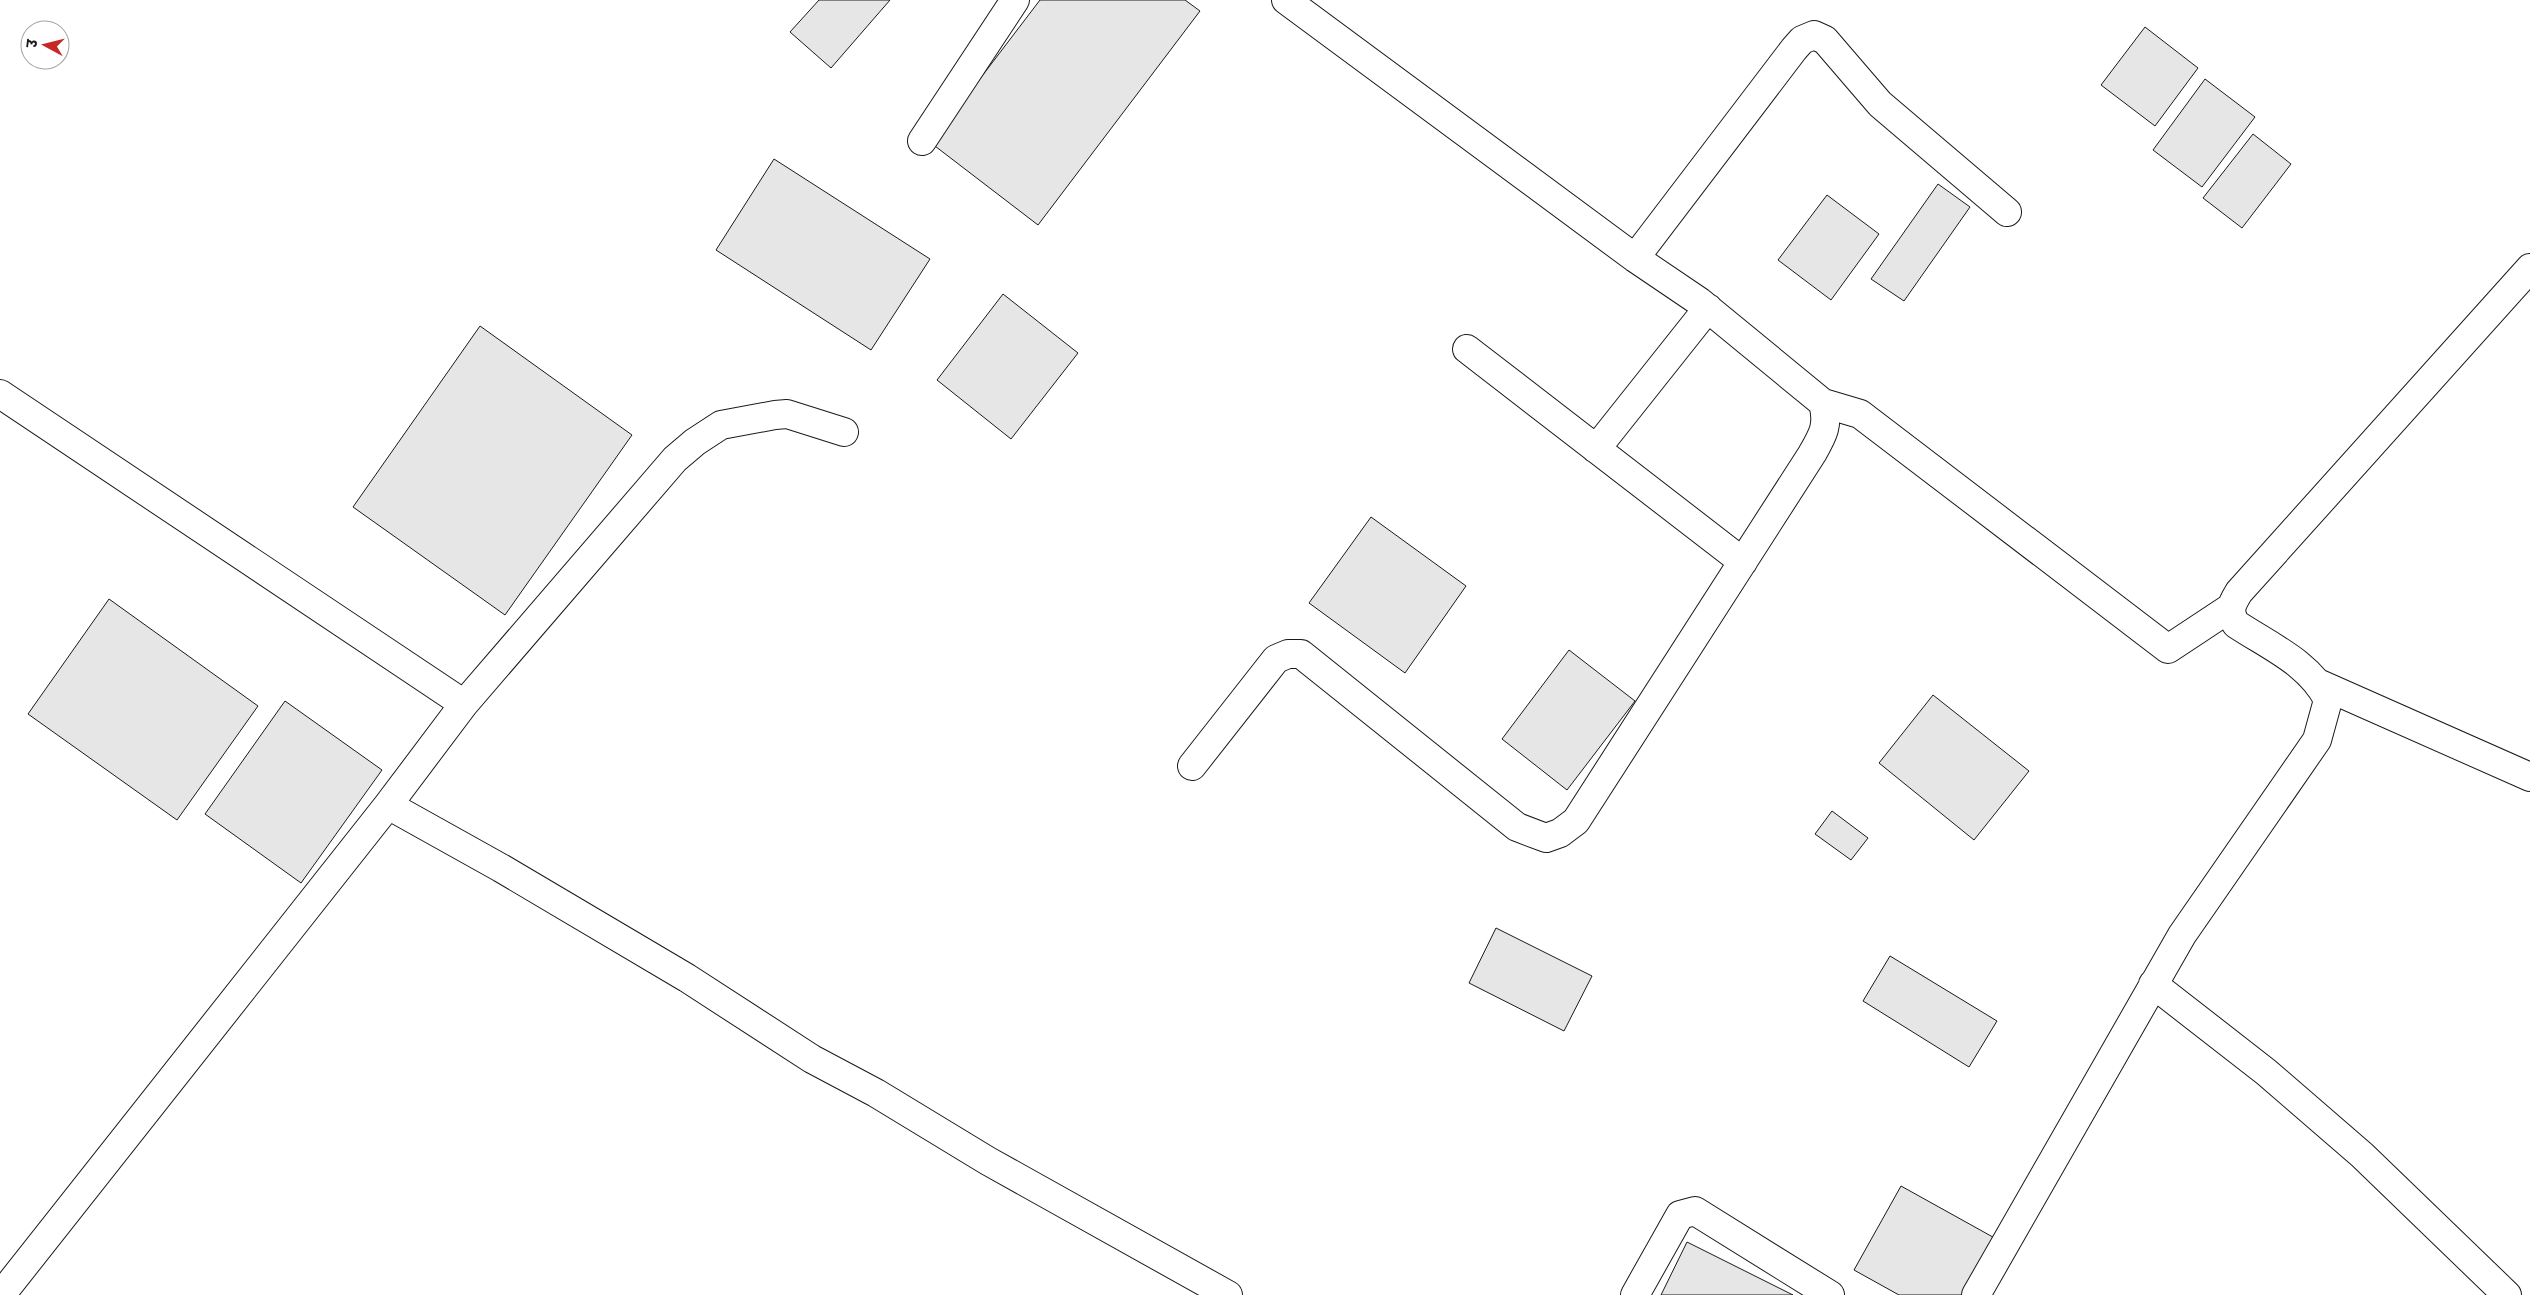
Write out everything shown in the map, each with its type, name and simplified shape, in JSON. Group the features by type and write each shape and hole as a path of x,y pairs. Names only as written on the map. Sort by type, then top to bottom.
{"street":[{"path":"922,141 1015,0"},
{"path":"1286,0 1635,258 1708,308 1823,403 1860,414 2168,649 2230,608 2239,592 2530,268"},
{"path":"1635,258 1794,49 1802,40 1814,35 1825,40 1880,104 2007,212"},
{"path":"1596,449 1708,308"},
{"path":"1467,349 1742,562"},
{"path":"0,394 464,704"},
{"path":"1192,766 1276,659 1288,654 1301,654 1517,827 1546,838 1553,836 1576,821 1823,435 1827,418 1823,403"},
{"path":"1,1295 388,805 464,704 669,466 695,442 721,425 787,414 844,432"},
{"path":"1976,1295 2153,984 2193,919 2317,740 2328,700 2320,684 2309,671 2236,624 2231,616 2230,608"},
{"path":"2320,684 2530,778"},
{"path":"388,805 501,868 687,978 812,1059 876,1093 988,1161 1228,1295"},
{"path":"2153,984 2266,1072 2362,1155 2507,1295"},
{"path":"1635,1295 1680,1215 1690,1211 1695,1211 1830,1295"}],"building":[{"path":"819,0 890,0 831,68 790,32"},
{"path":"1040,0 1185,0 1200,11 1038,225 931,143"},
{"path":"2145,27 2198,68 2155,126 2101,85"},
{"path":"2205,79 2255,117 2202,187 2153,150"},
{"path":"2253,134 2291,164 2242,228 2203,198"},
{"path":"774,159 930,259 871,350 716,250"},
{"path":"1938,184 1970,207 1904,301 1871,279"},
{"path":"1827,195 1879,234 1831,300 1778,260"},
{"path":"1003,294 1078,353 1011,439 937,380"},
{"path":"480,326 632,435 505,615 353,507"},
{"path":"1371,517 1466,586 1405,673 1309,603"},
{"path":"109,599 258,706 177,820 28,714"},
{"path":"1569,650 1635,701 1567,790 1502,739"},
{"path":"1933,695 2029,771 1974,840 1879,763"},
{"path":"285,701 382,770 301,883 205,814"},
{"path":"1832,811 1868,838 1851,860 1815,834"},
{"path":"1496,928 1592,976 1564,1031 1469,983"},
{"path":"1890,956 1997,1021 1969,1067 1863,1001"},
{"path":"1901,1186 2000,1241 1970,1295 1899,1295 1854,1270"},
{"path":"1687,1242 1793,1295 1661,1295"}]}
